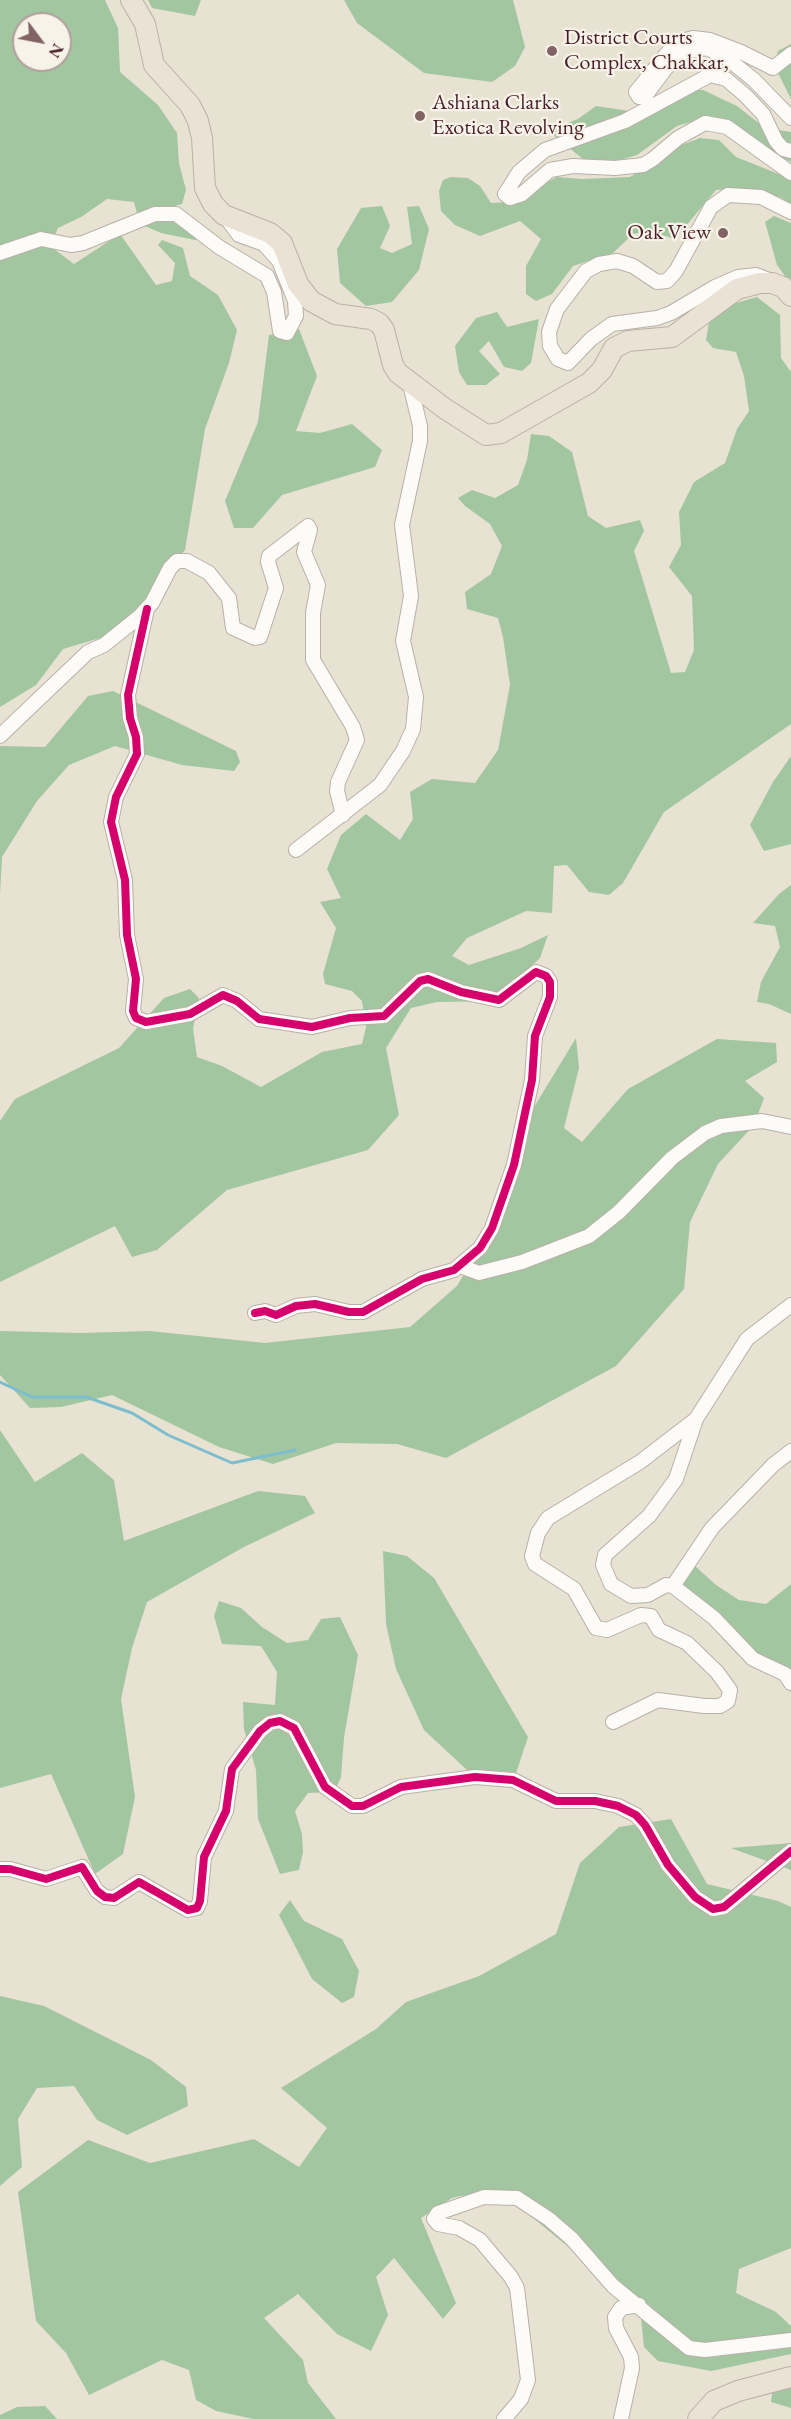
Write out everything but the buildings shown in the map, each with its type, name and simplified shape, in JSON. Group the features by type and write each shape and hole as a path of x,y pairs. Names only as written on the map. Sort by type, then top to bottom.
{"highway":[{"path":"131,0 145,24 154,65 161,76 190,105 198,121 202,138 205,188 213,204 224,215 270,233 282,243 298,284 311,301 335,314 379,323 384,330 393,365 410,384 486,435 493,436 589,383 602,370 614,348 628,341 672,337 737,289 760,283 772,283 783,287 791,296"},
{"path":"698,2419 714,2401 738,2391 791,2377"}],"street":[{"path":"791,54 773,68 730,48 693,38 682,41 669,51 636,92 639,97 645,96 666,68 685,52 707,48 728,59 745,73 772,96 791,118"},
{"path":"791,151 783,148 776,141 763,114 745,95 726,79 710,75 625,121 545,150 519,172 506,194 510,198 522,194 550,170 573,166 615,168 643,165 678,138 705,123 727,127 791,173"},
{"path":"772,283 765,277 748,275 715,287 671,313 657,318 612,324 591,339 568,363 558,359 550,346 549,332 557,309 576,280 586,271 599,264 617,261 633,266 657,282 667,281 679,265 711,207 728,195 761,197 791,212"},
{"path":"0,253 41,239 71,245 83,243 155,214 176,214 219,247 267,276 274,292 280,331 287,333 296,316 295,301 279,261 264,244 239,235 224,215"},
{"path":"296,850 388,775 409,741 416,717 416,697 403,641 411,596 402,525 420,441 420,426 410,384"},
{"path":"255,1313 265,1311 276,1315 296,1306 315,1304 349,1312 363,1312 422,1279 447,1273 475,1254 485,1240 510,1180 532,1080 535,1036 550,997 550,982 546,976 536,972 499,1000 461,992 428,979 420,981 384,1016 350,1018 312,1027 259,1019 237,1001 223,995 190,1014 146,1022 136,1018 133,1011 136,979 127,935 125,880 111,822 116,797 137,754 128,695 147,609 172,565 178,561 187,561 209,573 226,592 230,603 233,628 255,638 260,637 276,588 268,562 269,556 309,526 304,552 318,585 313,613 314,660 353,727 357,740 338,782 337,791 343,814"},
{"path":"0,736 84,655 104,645 147,609"},
{"path":"460,1266 479,1273 522,1262 589,1236 619,1212 672,1158 705,1133 721,1126 762,1121 791,1127"},
{"path":"791,1305 747,1339 696,1419 676,1479 649,1515 610,1549 603,1561 606,1576 616,1590 625,1595 648,1595 666,1585 673,1586 714,1618 750,1657 785,1674 791,1683"},
{"path":"613,1722 658,1700 704,1707 720,1706 728,1701 730,1690 717,1672 693,1649 682,1640 659,1630 651,1616 641,1615 608,1630 596,1628 576,1591 540,1569 533,1560 532,1551 538,1533 548,1518 640,1462 696,1419"},
{"path":"673,1586 719,1520 791,1451"},
{"path":"0,1869 10,1869 46,1879 82,1867 97,1891 105,1898 114,1898 139,1882 188,1910 197,1908 200,1901 204,1857 226,1811 232,1769 260,1731 267,1725 280,1721 294,1728 325,1787 352,1806 363,1806 401,1787 475,1777 513,1780 556,1800 595,1801 618,1806 636,1815 645,1825 668,1865 701,1902 713,1909 727,1905 791,1851"},
{"path":"504,2419 521,2399 528,2380 517,2288 512,2277 484,2243 459,2228 438,2224 434,2219 436,2215 484,2197 517,2198 566,2234 612,2286 639,2306 670,2334 693,2349 791,2340"},
{"path":"621,2419 632,2367 631,2357 616,2328 615,2317 625,2307 639,2306"}],"green space":[{"path":"0,0 105,0 118,28 120,72 158,105 177,133 179,163 186,190 182,204 161,210 201,236 195,240 161,233 140,224 134,202 107,199 81,217 58,228 50,246 74,264 120,234 156,285 172,281 175,263 158,245 162,240 183,248 190,276 218,295 237,330 229,363 205,429 185,550 136,610 107,636 63,649 36,685 0,707"},
{"path":"148,0 201,0 195,16 152,8"},
{"path":"344,0 513,0 525,47 515,66 492,82 424,73 357,23"},
{"path":"791,44 791,99 774,65 778,51"},
{"path":"670,89 703,90 737,106 765,128 791,132 791,162 701,119 677,126 637,155 603,165 583,159 553,135 554,128 578,119 596,106 636,112"},
{"path":"700,138 719,140 736,157 791,179 791,204 780,197 736,189 716,190 675,239 649,231 633,234 613,253 573,266 552,294 536,301 526,294 526,266 541,239 520,221 480,236 455,225 441,211 439,191 443,180 451,177 468,178 480,186 491,203 508,202 557,177 582,179 630,177 679,146"},
{"path":"382,206 390,226 380,248 392,253 412,244 407,207 419,206 429,229 419,270 392,302 366,306 340,283 337,249 361,208"},
{"path":"774,216 791,223 791,284 777,265 765,222"},
{"path":"757,297 780,315 781,358 791,372 791,724 664,812 623,883 609,895 589,892 567,865 554,866 552,913 526,911 467,938 452,956 469,965 521,948 548,935 540,958 495,1001 437,1002 411,1008 386,1048 399,1115 368,1150 227,1190 157,1250 132,1257 115,1226 0,1282 0,1121 15,1099 119,1048 164,998 190,989 199,998 193,1029 197,1057 222,1066 261,1087 322,1052 362,1044 366,1027 362,1001 352,991 325,984 323,974 336,928 320,902 341,898 327,869 341,835 366,814 400,840 413,819 410,792 432,779 475,783 498,750 510,685 503,637 498,618 467,609 465,592 491,574 502,546 490,524 458,498 472,490 495,498 518,485 527,460 531,434 549,436 572,452 588,516 606,528 640,520 644,531 634,551 671,673 685,672 694,650 692,596 669,567 681,545 679,512 694,482 725,463 737,429 749,411 744,376 736,352 713,348 706,340 709,322 729,305"},
{"path":"497,312 507,327 539,319 531,363 522,371 504,367 489,341 479,351 500,374 486,385 467,385 459,372 455,346 476,318"},
{"path":"299,329 317,376 296,431 320,433 352,424 382,450 375,467 282,495 253,528 234,528 225,501 258,422 269,335"},
{"path":"113,691 236,751 240,762 234,771 182,765 115,746 69,765 37,801 2,857 0,895 0,746 45,747 88,696"},
{"path":"791,756 791,844 764,851 750,825 773,782"},
{"path":"791,885 791,1014 769,1004 757,1002 761,982 780,947 775,926 753,923 779,894"},
{"path":"576,1038 579,1068 564,1128 582,1142 628,1089 717,1039 776,1043 777,1062 745,1081 764,1098 754,1125 718,1164 690,1222 684,1289 616,1366 446,1458 397,1444 336,1443 273,1464 219,1447 112,1395 61,1407 30,1408 0,1375 0,1331 80,1333 150,1331 265,1343 410,1327 457,1286 491,1228 522,1127"},
{"path":"0,1430 35,1482 82,1453 114,1480 124,1541 258,1491 305,1496 315,1513 244,1547 147,1602 132,1648 121,1699 135,1797 123,1854 95,1874 51,1774 0,1788"},
{"path":"383,1551 407,1556 434,1578 528,1737 516,1773 500,1778 468,1771 424,1730 396,1669 386,1624"},
{"path":"695,1566 716,1585 739,1600 766,1604 791,1584 791,1692 777,1674 737,1654 682,1594 683,1570"},
{"path":"219,1601 241,1608 262,1627 287,1643 308,1640 321,1619 340,1617 358,1655 344,1738 341,1777 334,1792 308,1793 295,1811 302,1834 303,1852 299,1870 280,1874 258,1819 256,1770 244,1729 243,1702 275,1705 277,1672 261,1646 222,1644 214,1616"},
{"path":"671,1819 707,1884 778,1901 791,1907 791,2248 739,2269 736,2293 776,2312 791,2326 791,2354 711,2371 658,2361 644,2347 640,2309 610,2281 527,2213 492,2189 452,2198 421,2218 456,2303 443,2319 394,2258 376,2277 388,2315 371,2351 337,2334 298,2294 264,2318 303,2360 308,2383 336,2419 254,2419 216,2411 196,2400 189,2370 162,2360 89,2395 66,2353 36,2321 18,2192 88,2140 150,2163 254,2139 299,2167 327,2128 281,2088 376,2029 406,2002 479,1976 556,1934 580,1863 619,1827"},
{"path":"791,1843 791,1870 731,1848"},
{"path":"290,1900 304,1921 342,1939 359,1971 354,1997 342,2003 312,1979 279,1915"},
{"path":"0,1996 44,2006 151,2060 186,2087 188,2106 127,2135 97,2120 74,2086 37,2088 18,2119 22,2167 0,2186"},
{"path":"791,2383 791,2408 771,2402 773,2387"},
{"path":"45,2406 57,2419 0,2419 0,2415 17,2407"}],"waterway":[{"path":"0,1382 32,1397 86,1397 132,1413 168,1435 232,1463 295,1450"}],"cycle path":[{"path":"147,609 128,695 137,754 116,797 111,822 125,880 127,935 136,979 133,1011 136,1018 146,1022 190,1014 223,995 237,1001 259,1019 312,1027 350,1018 384,1016 420,981 428,979 461,992 499,1000 536,972 546,976 550,982 550,997 535,1036 532,1080 514,1165 492,1228 480,1248 454,1270 422,1279 363,1312 349,1312 315,1304 296,1306 276,1315 265,1311 255,1313"},
{"path":"0,1869 10,1869 46,1879 82,1867 97,1891 105,1897 114,1898 139,1882 188,1910 197,1908 200,1901 204,1857 226,1811 232,1769 260,1731 270,1723 280,1721 294,1728 325,1787 352,1806 363,1806 401,1787 475,1777 513,1780 556,1801 595,1801 618,1806 636,1815 645,1825 668,1865 695,1897 713,1909 724,1907 791,1851"}],"place":[{"name":"District Courts Complex, Chakkar,","path":"552,51"},
{"name":"Ashiana Clarks Exotica Revolving","path":"420,116"},
{"name":"Oak View","path":"723,233"}]}
